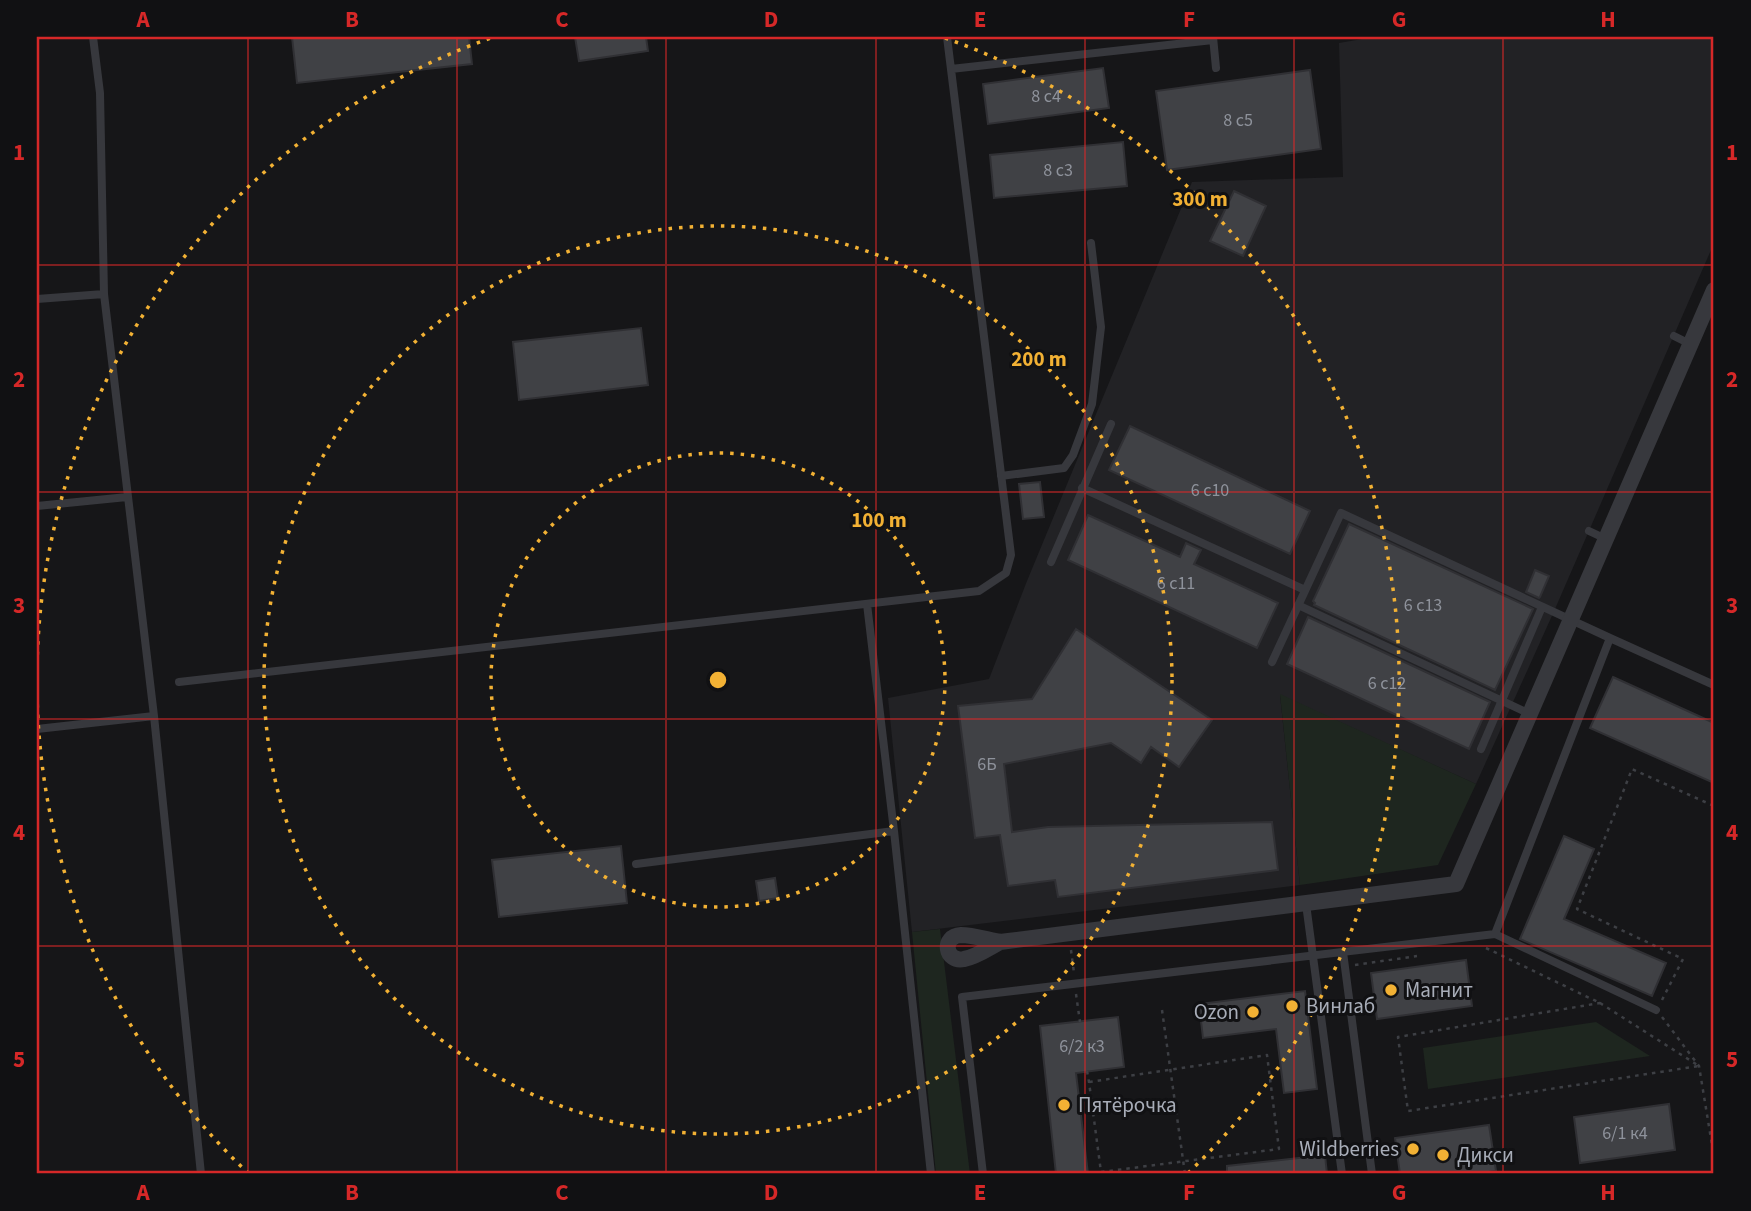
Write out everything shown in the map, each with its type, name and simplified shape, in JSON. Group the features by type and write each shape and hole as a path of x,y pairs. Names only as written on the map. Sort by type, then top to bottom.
{"street":[{"path":"1000,943 1456,884 1714,290"}],"lane":[{"path":"93,37 100,93 104,294 154,716 201,1174"},
{"path":"179,682 979,591 1006,573 1011,555 947,37"},
{"path":"951,69 1213,38 1216,68"},
{"path":"1001,476 1064,468 1073,455 1092,404 1101,327 1091,243"},
{"path":"37,299 104,294"},
{"path":"1674,336 1690,344"},
{"path":"1051,562 1111,424"},
{"path":"1082,488 1305,590"},
{"path":"37,506 127,497"},
{"path":"1272,662 1341,513 1570,621 1714,685"},
{"path":"1589,531 1606,539"},
{"path":"867,604 930,1174"},
{"path":"1298,605 1530,714"},
{"path":"1480,749 1542,607"},
{"path":"1494,934 1610,638"},
{"path":"37,729 154,716"},
{"path":"636,864 894,831"},
{"path":"1306,904 1342,1174"},
{"path":"983,1174 962,998 1494,934 1657,1010"},
{"path":"1343,952 1372,1174"}],"path":[{"path":"1714,806 1632,769 1577,909 1683,960 1657,1010 1699,1066 1714,1157"},
{"path":"1484,947 1600,1003 1699,1066"},
{"path":"1345,967 1420,956"},
{"path":"1600,1003 1398,1037 1408,1111 1699,1066"},
{"path":"1163,1010 1185,1174"},
{"path":"1087,1071 1101,1172 1279,1149 1267,1055 1089,1082"}],"shaded area":[{"path":"1374,37 1714,37 1714,243 1476,784 1280,695 1300,885 912,932 888,698 989,679 1192,182 1343,177 1339,43"},
{"path":"1280,694 1476,784 1438,865 1300,885"},
{"path":"940,929 970,1174 936,1174 912,932"},
{"path":"1596,1022 1650,1056 1428,1089 1423,1048"}],"building":[{"path":"292,37 469,37 472,64 297,83"},
{"path":"575,37 646,37 648,51 579,61"},
{"path":"1103,68 1109,108 988,124 983,84"},
{"path":"1310,70 1321,149 1167,170 1156,91"},
{"path":"1123,142 1127,186 994,198 990,155"},
{"path":"1234,191 1266,206 1243,256 1210,241"},
{"path":"641,328 648,385 519,400 513,342"},
{"path":"1130,426 1310,511 1290,554 1109,470"},
{"path":"1040,482 1044,517 1023,519 1019,484"},
{"path":"1088,515 1180,557 1186,543 1201,550 1194,564 1278,603 1257,648 1068,560"},
{"path":"1349,524 1533,609 1495,690 1314,605 1313,601"},
{"path":"1535,570 1549,576 1539,598 1526,592"},
{"path":"1308,617 1490,702 1469,749 1287,664"},
{"path":"1076,629 1212,720 1179,767 1151,747 1141,763 1111,743 1004,764 1012,832 1048,827 1272,822 1278,870 1058,897 1055,880 1008,886 1000,835 975,838 958,706 1032,699"},
{"path":"1613,677 1714,723 1714,783 1590,728"},
{"path":"1564,836 1594,849 1564,919 1666,963 1652,996 1520,939"},
{"path":"621,846 627,903 499,917 492,860"},
{"path":"775,878 778,898 759,901 756,881"},
{"path":"1466,960 1472,1006 1377,1019 1371,973"},
{"path":"1305,991 1317,1089 1284,1093 1276,1029 1203,1038 1199,1004"},
{"path":"1118,1017 1124,1067 1076,1073 1088,1174 1056,1174 1040,1026"},
{"path":"1669,1104 1675,1150 1580,1163 1574,1117"},
{"path":"1489,1125 1496,1171 1474,1174 1400,1174 1395,1138"},
{"path":"1325,1155 1327,1174 1227,1174 1227,1166"}],"place":[{"name":"Магнит","path":"1391,990"},
{"name":"Винлаб","path":"1292,1006"},
{"name":"Ozon","path":"1253,1012"},
{"name":"Пятёрочка","path":"1064,1105"},
{"name":"Wildberries","path":"1413,1149"},
{"name":"Дикси","path":"1443,1155"}]}
